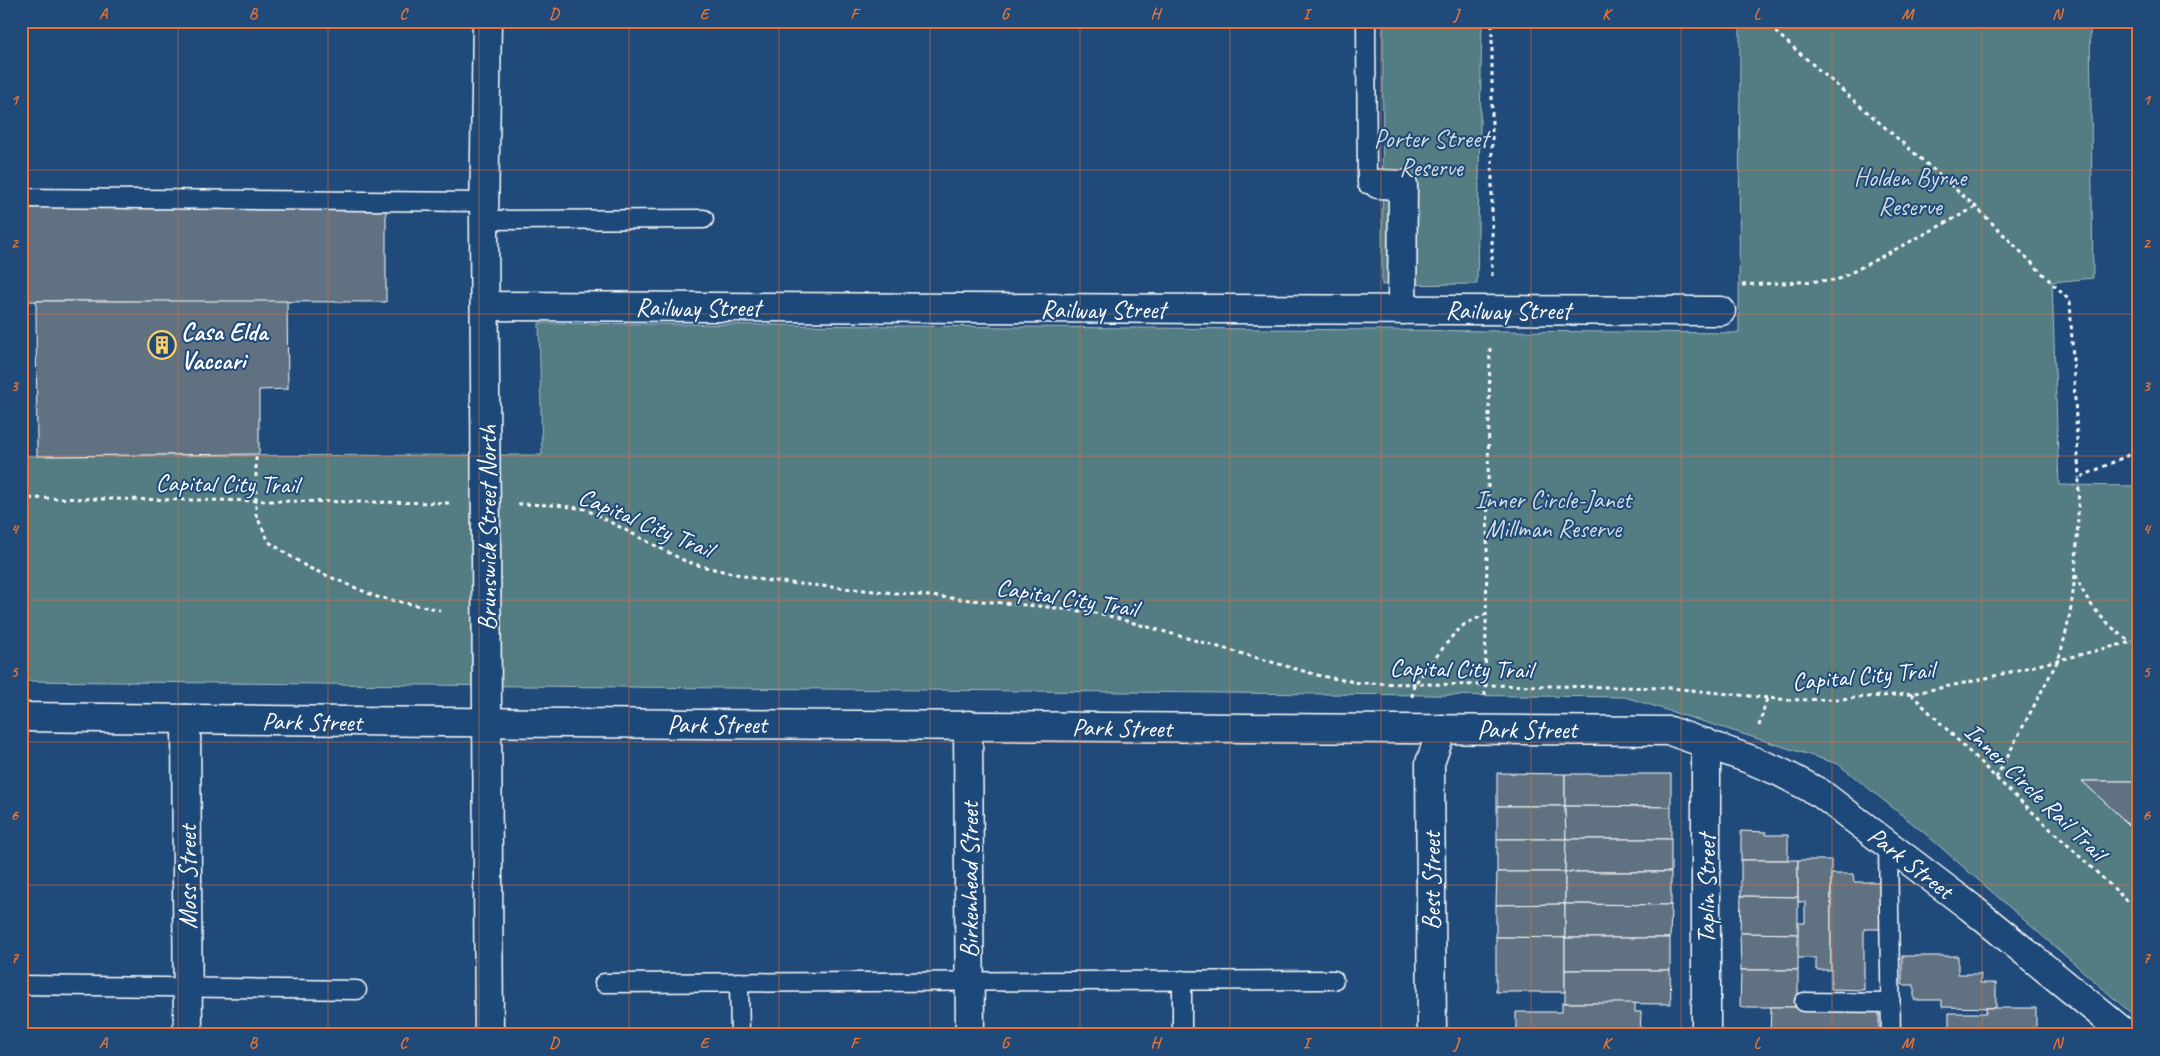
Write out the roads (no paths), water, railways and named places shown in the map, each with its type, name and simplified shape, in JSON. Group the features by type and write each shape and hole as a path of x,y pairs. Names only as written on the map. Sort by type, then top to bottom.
{"street":[{"name":"Brunswick Street North","path":"487,21 484,211 490,1035"},
{"path":"1378,184 1403,185 1402,310"},
{"name":"Railway Street","path":"485,306 1721,311"},
{"name":"Park Street","path":"21,717 487,723 1670,731 1749,759 1801,782 1836,804 1970,907 2127,1035"},
{"name":"Moss Street","path":"186,719 188,1035"},
{"name":"Birkenhead Street","path":"968,725 970,1035"},
{"name":"Best Street","path":"1432,1035 1430,763 1442,729"},
{"name":"Taplin Street","path":"1706,743 1706,1035"}],"lane":[{"path":"1366,21 1367,184 1378,184"},
{"path":"21,198 704,219"},
{"path":"1888,844 1890,1035"},
{"path":"1182,980 1182,1035"},
{"path":"604,983 1334,980"},
{"path":"739,982 740,1035"},
{"path":"21,985 357,990"},
{"path":"1804,1002 1890,1003"}],"place":[{"name":"Casa Elda Vaccari","path":"162,345"}],"park label":[{"name":"Porter Street Reserve","path":"1431,152"},
{"name":"Holden Byrne Reserve","path":"1910,192"},
{"name":"Inner Circle-Janet Millman Reserve","path":"1553,514"}]}
